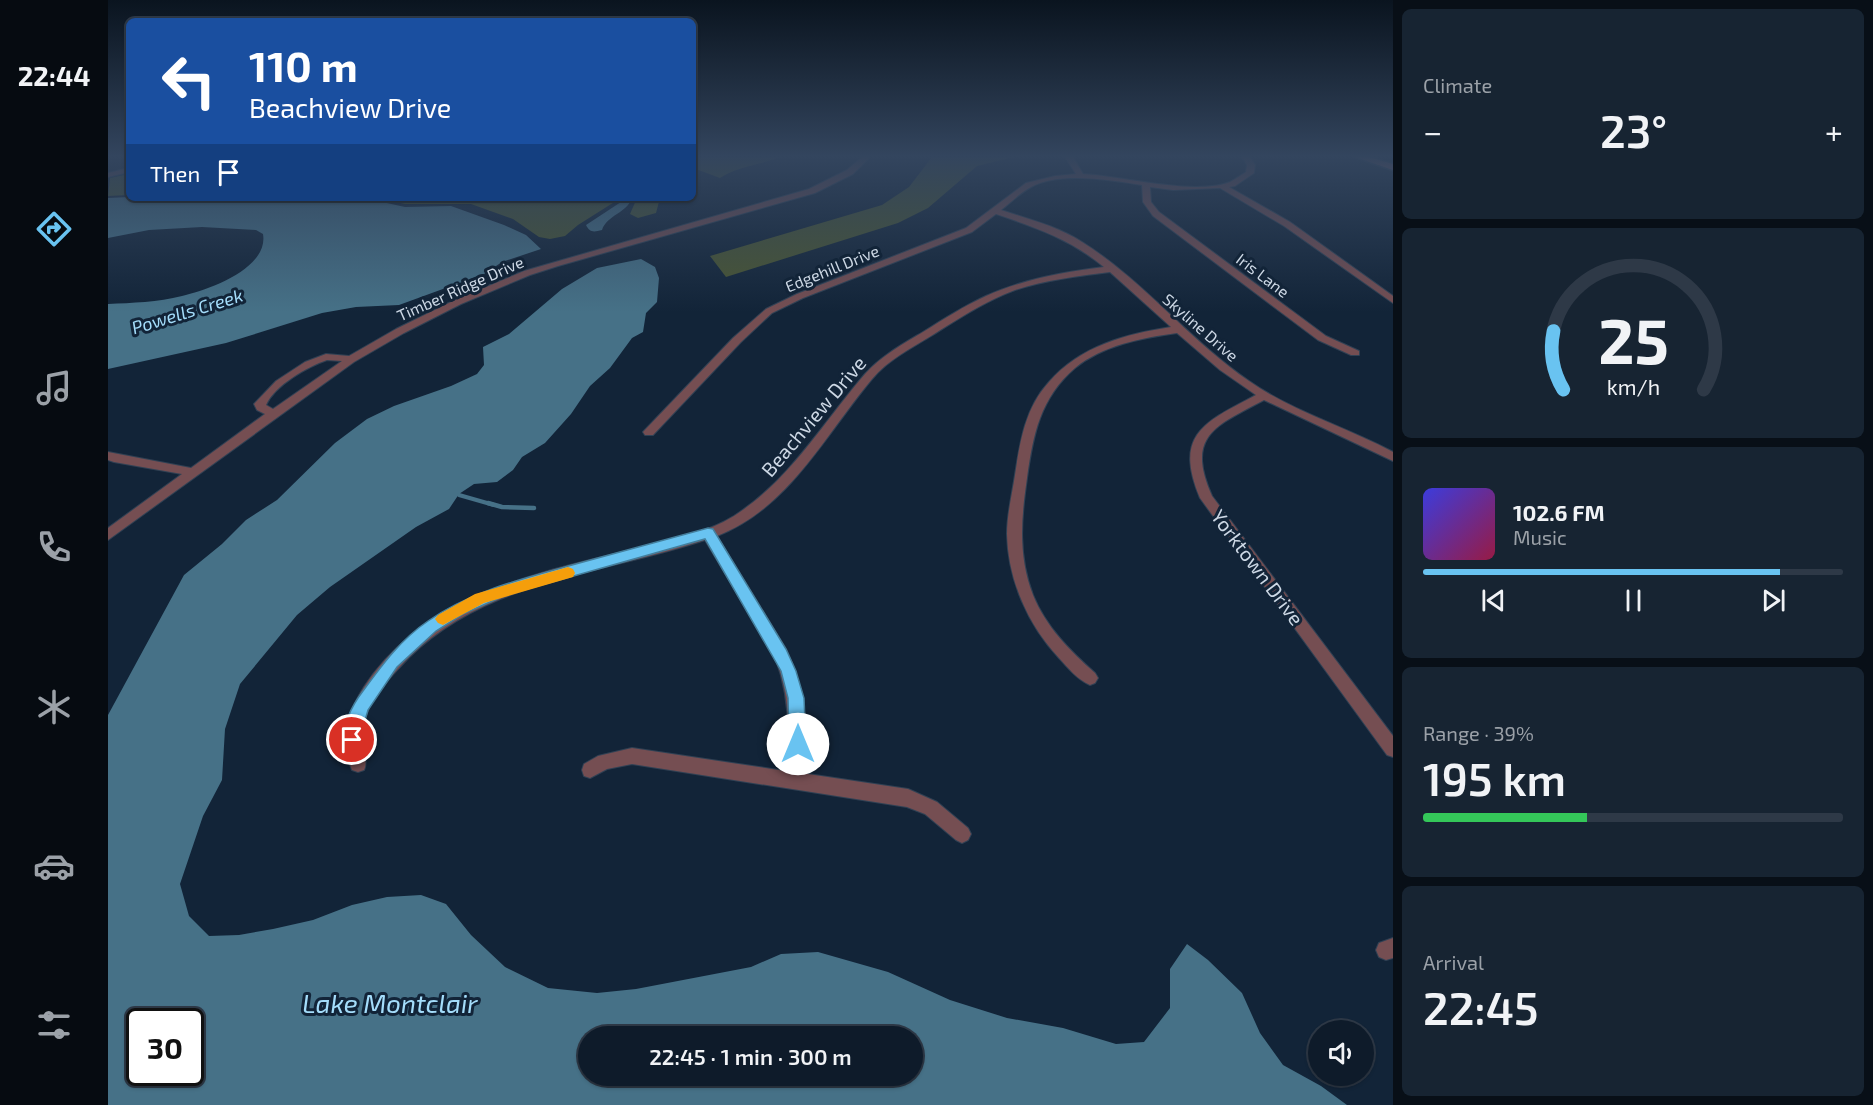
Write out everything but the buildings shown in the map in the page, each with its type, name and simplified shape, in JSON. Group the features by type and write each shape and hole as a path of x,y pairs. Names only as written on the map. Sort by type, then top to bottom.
{"street":[{"name":"Timber Ridge Drive","path":"108,535 350,360 400,331 458,302 526,273 754,209"},
{"name":"Edgehill Drive","path":"649,432 737,340 769,311 800,296 969,230 998,209"},
{"name":"Iris Lane","path":"1153,209 1156,214 1314,332 1354,353"},
{"path":"1261,209 1287,224 1393,300"},
{"name":"Skyline Drive","path":"995,211 1066,236 1087,249 1231,373 1263,396 1393,457"},
{"name":"Beachview Drive","path":"358,764 352,740 361,706 392,663 431,626 458,609 503,590 708,533 736,521 782,487 800,469 868,377 901,349 1000,292 1042,280 1111,269"},
{"path":"1090,678 1060,650 1043,629 1031,607 1020,575 1014,531 1024,447 1029,427 1048,389 1072,365 1092,354 1133,338 1181,329"},
{"path":"273,414 261,407 261,400 286,379 320,359 335,357 350,360"},
{"name":"Yorktown Drive","path":"1263,396 1216,421 1206,429 1195,451 1197,477 1206,498 1232,535 1393,749"},
{"path":"108,456 123,461 170,467 192,473"},
{"path":"708,533 781,654 788,671 796,698 799,728 792,780"},
{"path":"590,770 604,762 632,756 908,798 931,808 962,834"}],"green space":[{"path":"484,209 604,209 565,236 550,239 539,237 513,219"},
{"path":"632,209 657,209 656,213 638,218 630,214"},
{"path":"870,209 927,209 898,223 726,277 710,256"}],"water":[{"name":"Powells Creek","path":"108,209 458,209 526,235 541,249 502,262 484,274 399,305 356,307 322,313 226,343 108,369 108,304 164,300 221,283 235,276 257,257 262,246 263,234 256,230 202,227 149,230 108,238"},
{"path":"611,209 624,209 608,221 602,230 591,231 586,225"},
{"name":"Lake Montclair","path":"641,259 655,267 659,278 657,302 646,313 643,332 632,338 610,368 590,386 571,414 545,443 522,457 513,470 497,482 474,484 459,494 449,509 416,527 330,587 297,615 240,684 225,729 222,780 203,816 180,884 189,916 209,936 239,935 313,920 352,905 387,897 421,895 446,904 471,935 505,967 548,988 597,993 636,989 751,967 781,954 818,952 888,972 950,1000 1007,1018 1063,1028 1116,1044 1144,1042 1170,1008 1170,969 1187,944 1208,960 1242,993 1260,1033 1283,1065 1308,1079 1308,1086 1321,1086 1347,1105 108,1105 108,715 184,575 222,544 246,520 277,500 335,443 367,419 394,406 451,386 477,374 484,365 483,347 509,334 562,289 597,268"}],"waterway":[{"path":"459,495 494,505"},
{"path":"488,503 502,507 534,508"}],"slow traffic":[{"path":"443,619 480,598 568,573"}],"route":[{"path":"352,740 361,706 375,684 411,643 431,626 458,609 503,590 680,543 708,533 781,654 796,698 798,744"}]}
